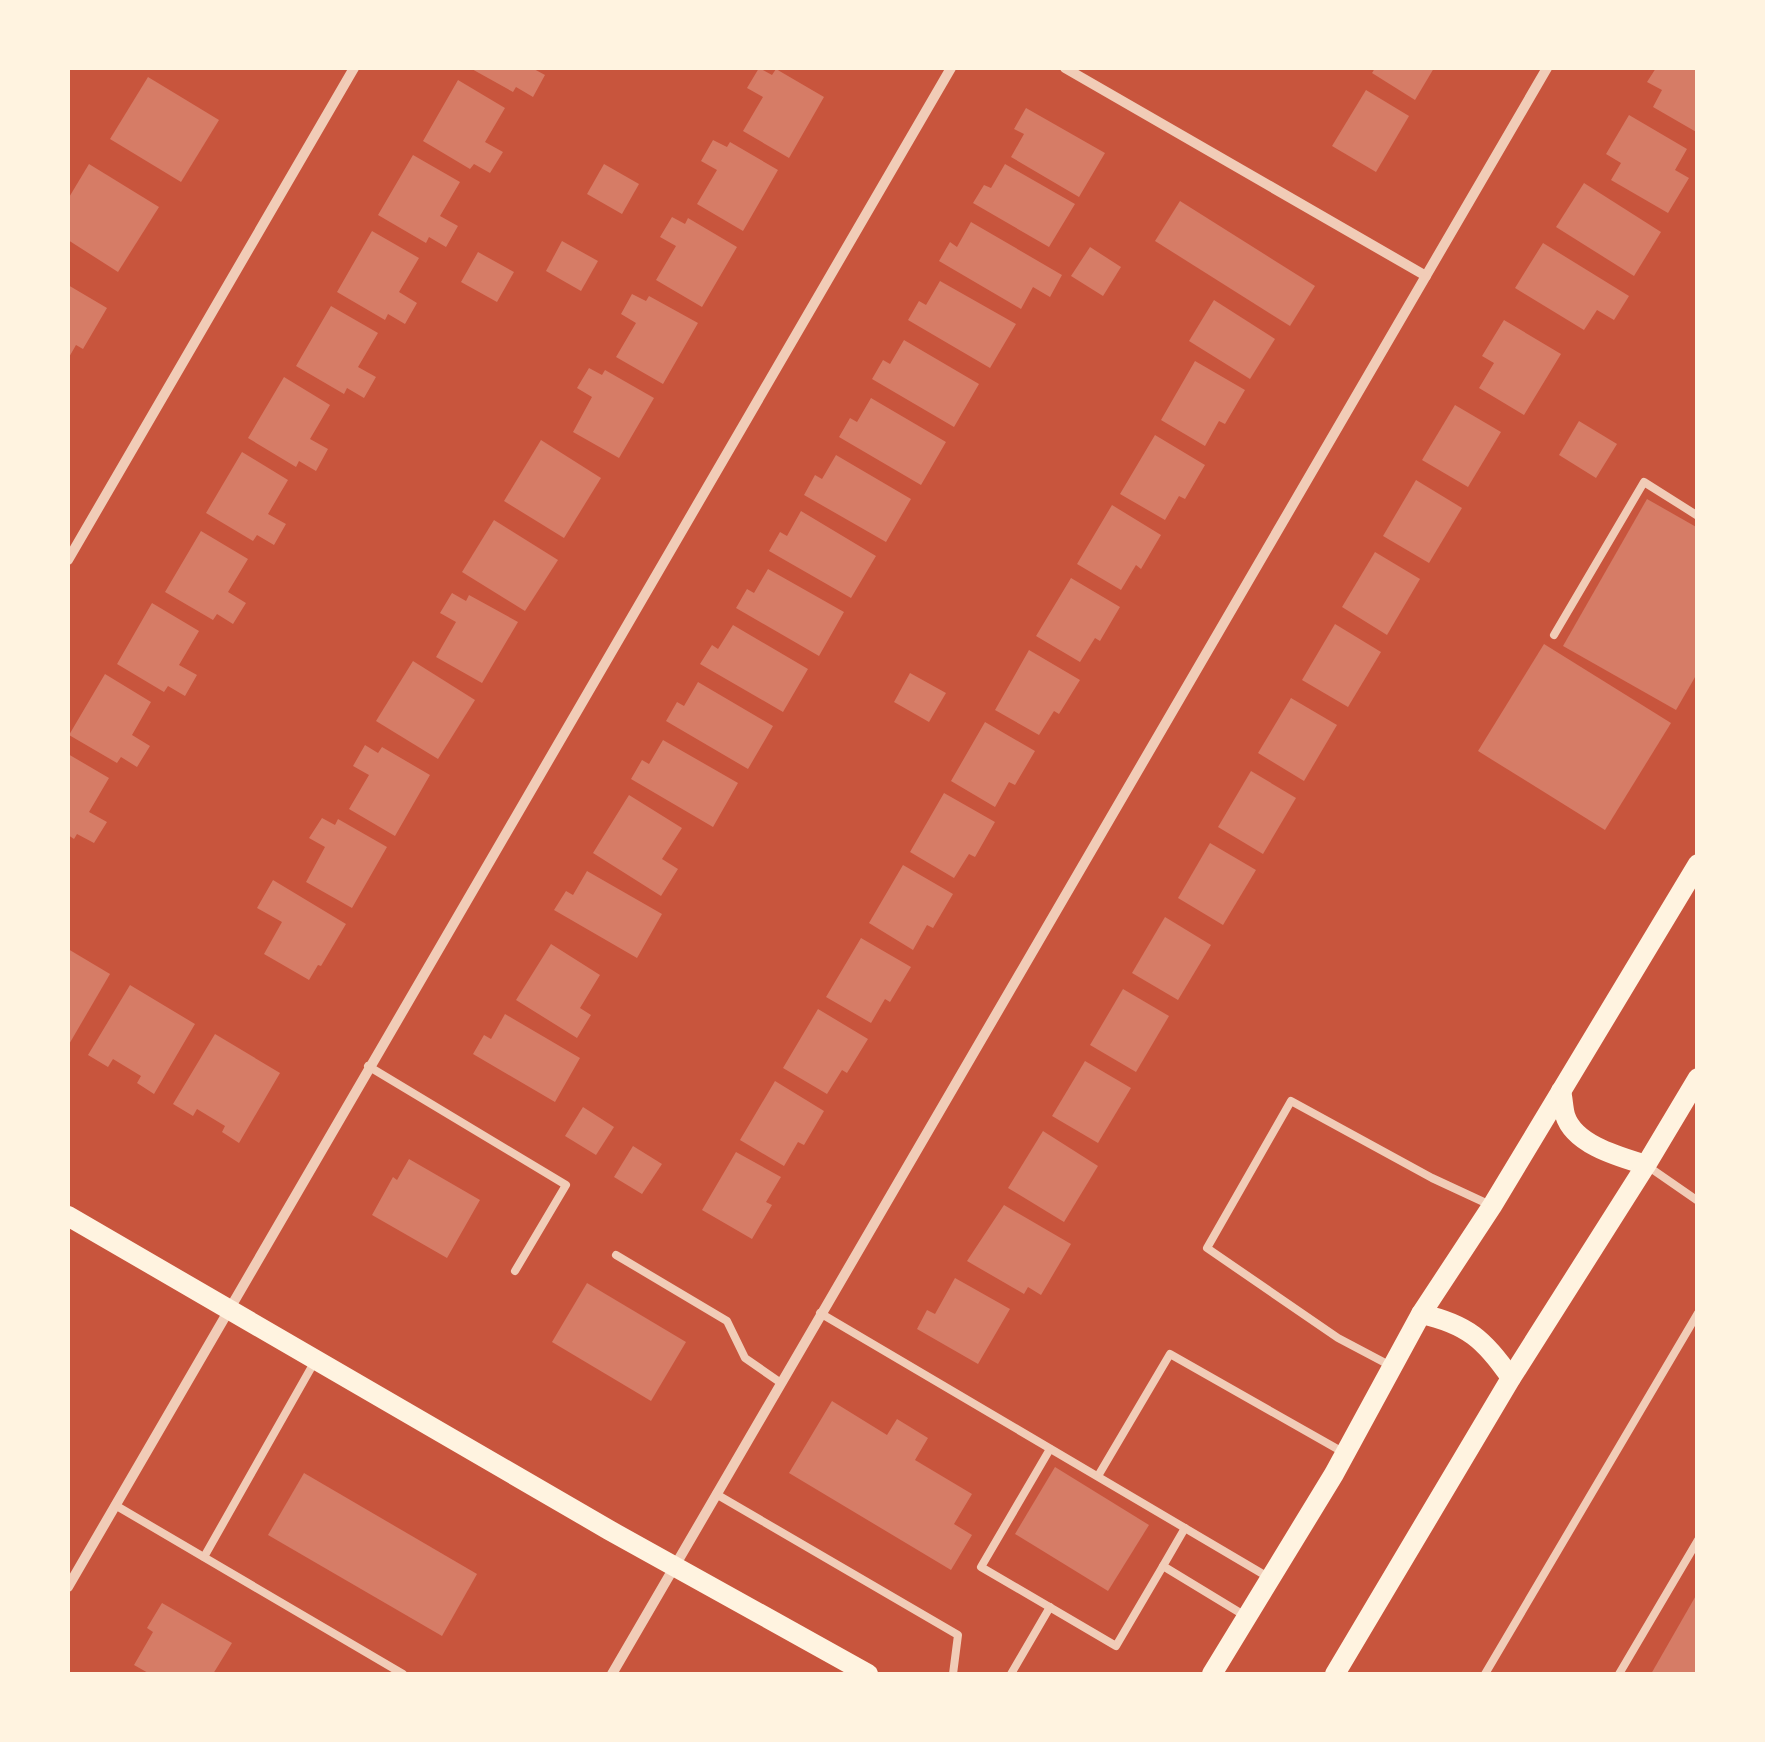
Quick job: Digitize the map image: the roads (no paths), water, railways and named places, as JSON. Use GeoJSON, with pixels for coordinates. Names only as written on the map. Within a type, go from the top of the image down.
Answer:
{"type":"FeatureCollection","features":[{"type":"Feature","properties":{"kind":"main road"},"geometry":{"type":"LineString","coordinates":[[1212,1674],[1345,1454],[1422,1314],[1492,1206],[1698,864]]}},
{"type":"Feature","properties":{"kind":"main road"},"geometry":{"type":"LineString","coordinates":[[1335,1674],[1510,1378],[1698,1078]]}},
{"type":"Feature","properties":{"kind":"main road"},"geometry":{"type":"LineString","coordinates":[[1561,1091],[1566,1119],[1578,1133],[1612,1154],[1646,1166]]}},
{"type":"Feature","properties":{"kind":"main road"},"geometry":{"type":"LineString","coordinates":[[68,1216],[674,1567],[868,1674]]}},
{"type":"Feature","properties":{"kind":"main road"},"geometry":{"type":"LineString","coordinates":[[1422,1314],[1447,1320],[1468,1331],[1489,1347],[1510,1378]]}},
{"type":"Feature","properties":{"kind":"street"},"geometry":{"type":"LineString","coordinates":[[68,560],[354,68]]}},
{"type":"Feature","properties":{"kind":"street"},"geometry":{"type":"LineString","coordinates":[[68,1587],[226,1308],[951,68]]}},
{"type":"Feature","properties":{"kind":"street"},"geometry":{"type":"LineString","coordinates":[[1065,68],[1426,276]]}},
{"type":"Feature","properties":{"kind":"street"},"geometry":{"type":"LineString","coordinates":[[612,1674],[1547,68]]}},
{"type":"Feature","properties":{"kind":"lane"},"geometry":{"type":"LineString","coordinates":[[1554,635],[1644,482],[1698,516]]}},
{"type":"Feature","properties":{"kind":"lane"},"geometry":{"type":"LineString","coordinates":[[368,1066],[566,1185],[515,1272]]}},
{"type":"Feature","properties":{"kind":"lane"},"geometry":{"type":"LineString","coordinates":[[1392,1367],[1338,1338],[1207,1248],[1291,1101],[1492,1206]]}},
{"type":"Feature","properties":{"kind":"lane"},"geometry":{"type":"LineString","coordinates":[[1646,1166],[1698,1201]]}},
{"type":"Feature","properties":{"kind":"lane"},"geometry":{"type":"LineString","coordinates":[[616,1256],[727,1322],[745,1358],[781,1384]]}},
{"type":"Feature","properties":{"kind":"lane"},"geometry":{"type":"LineString","coordinates":[[820,1313],[1270,1578]]}},
{"type":"Feature","properties":{"kind":"lane"},"geometry":{"type":"LineString","coordinates":[[1484,1674],[1698,1313]]}},
{"type":"Feature","properties":{"kind":"lane"},"geometry":{"type":"LineString","coordinates":[[1098,1476],[1170,1354],[1345,1454]]}},
{"type":"Feature","properties":{"kind":"lane"},"geometry":{"type":"LineString","coordinates":[[204,1557],[315,1361]]}},
{"type":"Feature","properties":{"kind":"lane"},"geometry":{"type":"LineString","coordinates":[[1050,1448],[981,1568],[1116,1646],[1185,1528]]}},
{"type":"Feature","properties":{"kind":"lane"},"geometry":{"type":"LineString","coordinates":[[715,1494],[958,1635],[953,1674]]}},
{"type":"Feature","properties":{"kind":"lane"},"geometry":{"type":"LineString","coordinates":[[115,1505],[403,1674]]}},
{"type":"Feature","properties":{"kind":"lane"},"geometry":{"type":"LineString","coordinates":[[1619,1674],[1698,1540]]}},
{"type":"Feature","properties":{"kind":"lane"},"geometry":{"type":"LineString","coordinates":[[1164,1566],[1247,1617]]}},
{"type":"Feature","properties":{"kind":"lane"},"geometry":{"type":"LineString","coordinates":[[1011,1674],[1050,1607]]}}]}
